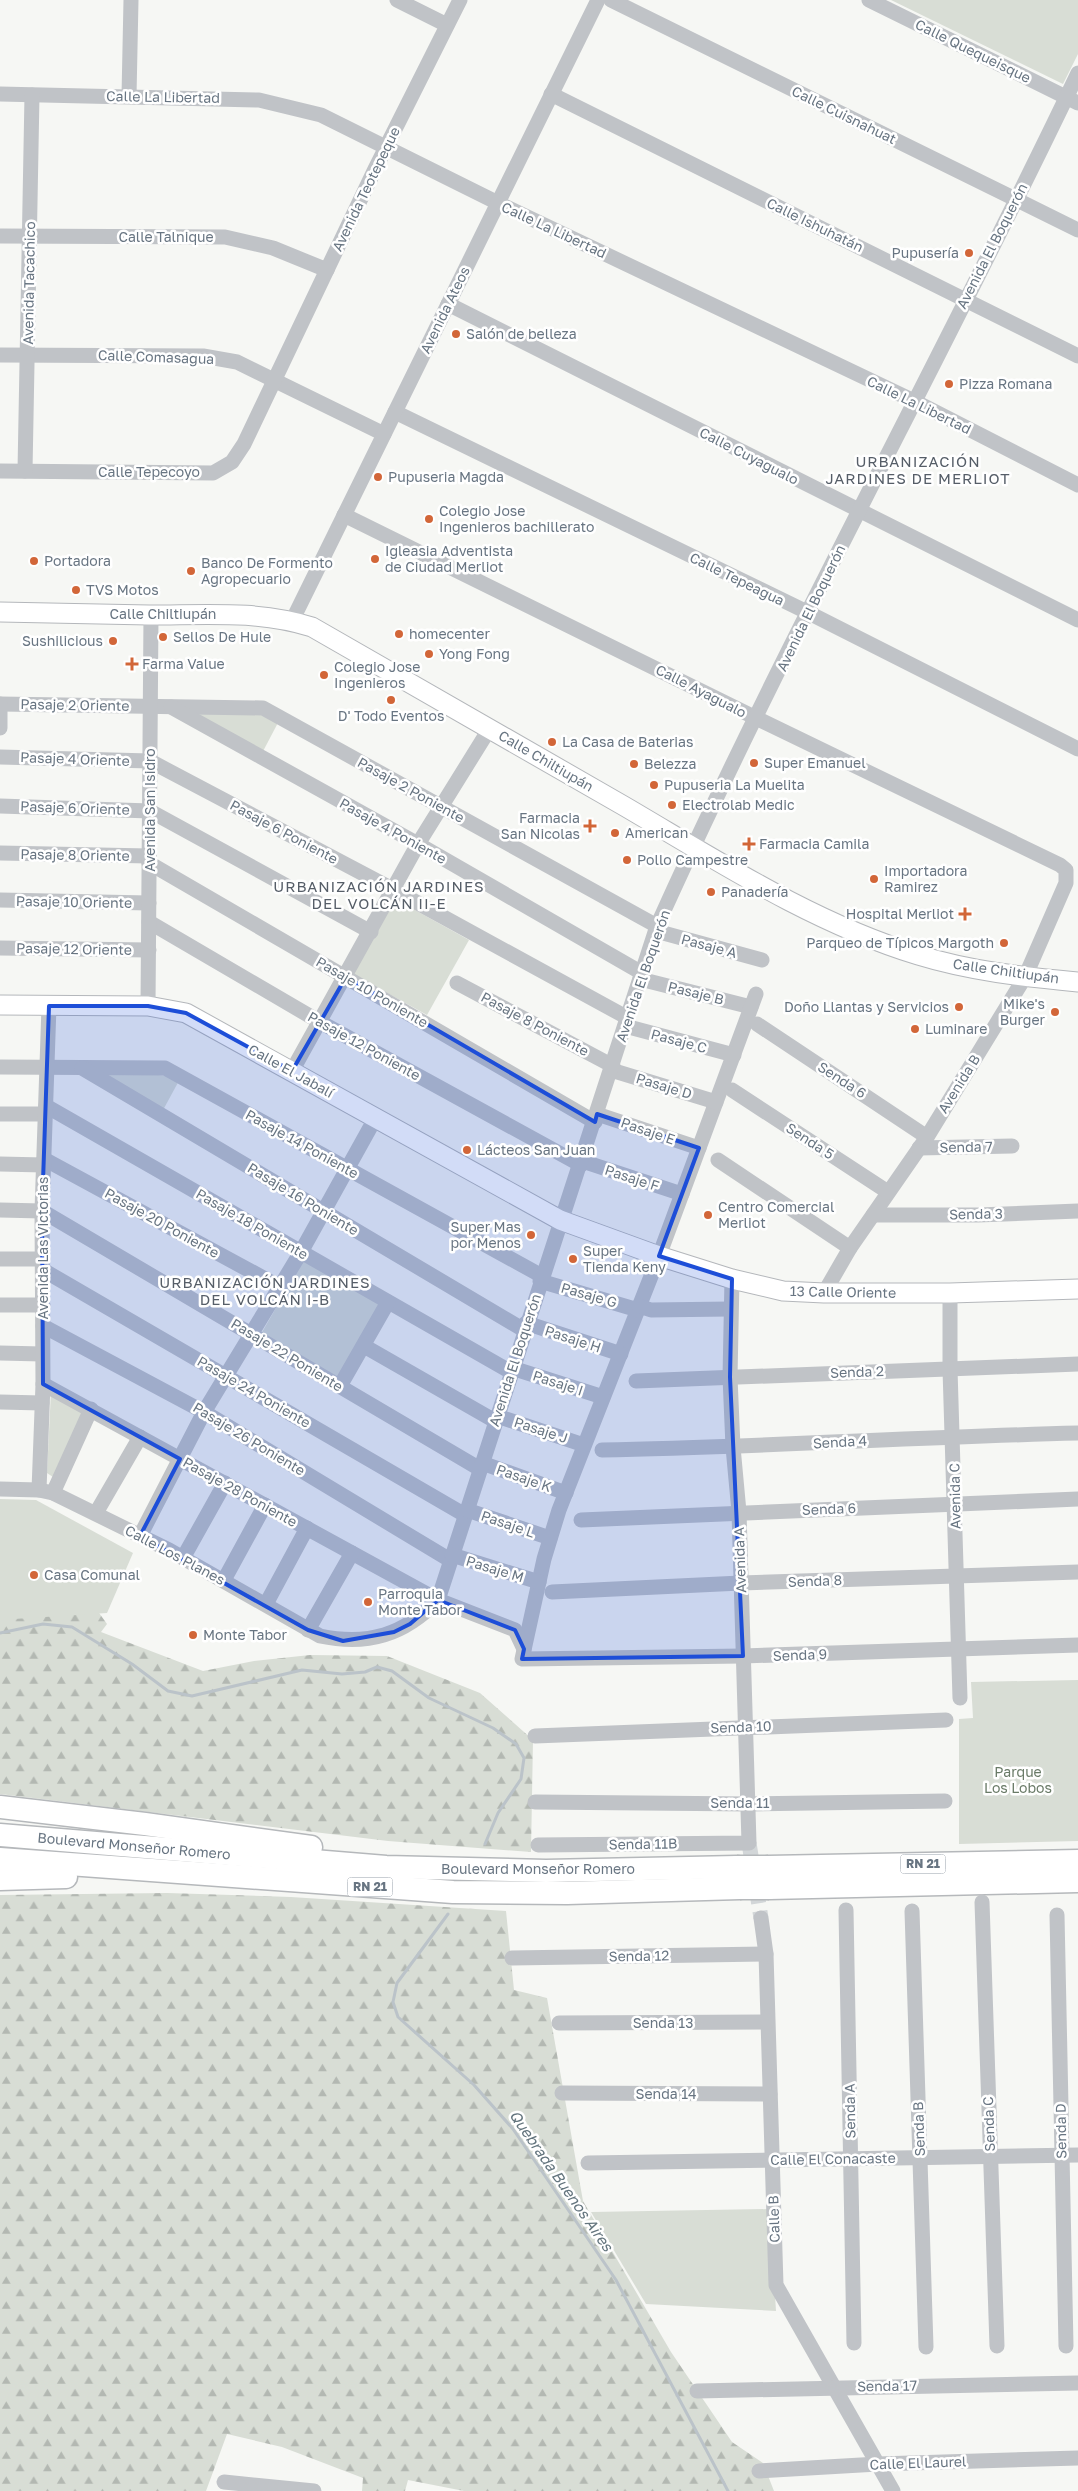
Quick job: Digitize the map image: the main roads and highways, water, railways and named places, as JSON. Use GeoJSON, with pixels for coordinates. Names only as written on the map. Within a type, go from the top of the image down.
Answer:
{"type":"FeatureCollection","features":[{"type":"Feature","properties":{"kind":"highway"},"geometry":{"type":"LineString","coordinates":[[0,1807],[155,1825],[460,1869]]}},
{"type":"Feature","properties":{"kind":"highway","name":"Boulevard Monseñor Romero"},"geometry":{"type":"LineString","coordinates":[[0,1836],[377,1866],[739,1878]]}},
{"type":"Feature","properties":{"kind":"highway","name":"Boulevard Monseñor Romero"},"geometry":{"type":"LineString","coordinates":[[0,1859],[371,1887],[533,1893],[739,1878],[1078,1861]]}},
{"type":"Feature","properties":{"kind":"highway"},"geometry":{"type":"LineString","coordinates":[[0,1879],[54,1876],[371,1887]]}},
{"type":"Feature","properties":{"kind":"highway","name":"Boulevard Monseñor Romero"},"geometry":{"type":"LineString","coordinates":[[769,1877],[1078,1881]]}},
{"type":"Feature","properties":{"kind":"main road","name":"Calle Chiltiupán"},"geometry":{"type":"LineString","coordinates":[[0,612],[196,613],[273,617],[312,627],[490,728],[693,847],[840,925],[894,947],[968,968],[1025,977],[1078,982]]}},
{"type":"Feature","properties":{"kind":"main road","name":"Calle El Jabalí"},"geometry":{"type":"LineString","coordinates":[[0,1004],[148,1006],[186,1013],[560,1220]]}},
{"type":"Feature","properties":{"kind":"main road","name":"13 Calle Oriente"},"geometry":{"type":"LineString","coordinates":[[560,1220],[659,1256],[732,1279],[783,1291],[824,1294],[1078,1289]]}},
{"type":"Feature","properties":{"kind":"waterway","name":"Quebrada Buenos Aires"},"geometry":{"type":"LineString","coordinates":[[0,1633],[43,1624],[72,1627],[132,1664],[168,1691],[192,1696],[302,1670],[342,1674],[365,1672],[377,1667],[392,1671],[429,1698],[493,1728],[516,1744],[524,1758],[521,1779],[498,1813],[485,1844]]}},
{"type":"Feature","properties":{"kind":"waterway","name":"Quebrada Buenos Aires"},"geometry":{"type":"LineString","coordinates":[[448,1914],[397,1983],[393,2002],[398,2017],[474,2085],[513,2129],[616,2280],[728,2491]]}},
{"type":"Feature","properties":{"kind":"tunnel"},"geometry":{"type":"LineString","coordinates":[[749,1843],[761,1918]]}},
{"type":"Feature","properties":{"kind":"place","name":"Pupusería"},"geometry":{"type":"Point","coordinates":[969,253]}},
{"type":"Feature","properties":{"kind":"place","name":"Salón de belleza"},"geometry":{"type":"Point","coordinates":[456,334]}},
{"type":"Feature","properties":{"kind":"place","name":"Pizza Romana"},"geometry":{"type":"Point","coordinates":[949,384]}},
{"type":"Feature","properties":{"kind":"place","name":"Pupuseria Magda"},"geometry":{"type":"Point","coordinates":[378,477]}},
{"type":"Feature","properties":{"kind":"place","name":"Colegio Jose Ingenieros bachillerato"},"geometry":{"type":"Point","coordinates":[429,519]}},
{"type":"Feature","properties":{"kind":"place","name":"Igleasia Adventista de Ciudad Merliot"},"geometry":{"type":"Point","coordinates":[375,559]}},
{"type":"Feature","properties":{"kind":"place","name":"Portadora"},"geometry":{"type":"Point","coordinates":[34,561]}},
{"type":"Feature","properties":{"kind":"place","name":"Banco De Formento Agropecuario"},"geometry":{"type":"Point","coordinates":[191,571]}},
{"type":"Feature","properties":{"kind":"place","name":"TVS Motos"},"geometry":{"type":"Point","coordinates":[76,590]}},
{"type":"Feature","properties":{"kind":"place","name":"homecenter"},"geometry":{"type":"Point","coordinates":[399,634]}},
{"type":"Feature","properties":{"kind":"place","name":"Sellos De Hule"},"geometry":{"type":"Point","coordinates":[163,637]}},
{"type":"Feature","properties":{"kind":"place","name":"Sushilicious"},"geometry":{"type":"Point","coordinates":[113,641]}},
{"type":"Feature","properties":{"kind":"place","name":"Yong Fong"},"geometry":{"type":"Point","coordinates":[429,654]}},
{"type":"Feature","properties":{"kind":"place","name":"Farma Value"},"geometry":{"type":"Point","coordinates":[132,664]}},
{"type":"Feature","properties":{"kind":"place","name":"Colegio Jose Ingenieros"},"geometry":{"type":"Point","coordinates":[324,675]}},
{"type":"Feature","properties":{"kind":"place","name":"D' Todo Eventos"},"geometry":{"type":"Point","coordinates":[391,700]}},
{"type":"Feature","properties":{"kind":"place","name":"La Casa de Baterias"},"geometry":{"type":"Point","coordinates":[552,742]}},
{"type":"Feature","properties":{"kind":"place","name":"Super Emanuel"},"geometry":{"type":"Point","coordinates":[754,763]}},
{"type":"Feature","properties":{"kind":"place","name":"Belezza"},"geometry":{"type":"Point","coordinates":[634,764]}},
{"type":"Feature","properties":{"kind":"place","name":"Pupuseria La Muelita"},"geometry":{"type":"Point","coordinates":[654,785]}},
{"type":"Feature","properties":{"kind":"place","name":"Electrolab Medic"},"geometry":{"type":"Point","coordinates":[672,805]}},
{"type":"Feature","properties":{"kind":"place","name":"Farmacia San Nicolas"},"geometry":{"type":"Point","coordinates":[590,826]}},
{"type":"Feature","properties":{"kind":"place","name":"American"},"geometry":{"type":"Point","coordinates":[615,833]}},
{"type":"Feature","properties":{"kind":"place","name":"Farmacia Camila"},"geometry":{"type":"Point","coordinates":[749,844]}},
{"type":"Feature","properties":{"kind":"place","name":"Pollo Campestre"},"geometry":{"type":"Point","coordinates":[627,860]}},
{"type":"Feature","properties":{"kind":"place","name":"Importadora Ramirez"},"geometry":{"type":"Point","coordinates":[874,879]}},
{"type":"Feature","properties":{"kind":"place","name":"Panadería"},"geometry":{"type":"Point","coordinates":[711,892]}},
{"type":"Feature","properties":{"kind":"place","name":"Hospital Merliot"},"geometry":{"type":"Point","coordinates":[965,914]}},
{"type":"Feature","properties":{"kind":"place","name":"Parqueo de Típicos Margoth"},"geometry":{"type":"Point","coordinates":[1004,943]}},
{"type":"Feature","properties":{"kind":"place","name":"Doño Llantas y Servicios"},"geometry":{"type":"Point","coordinates":[959,1007]}},
{"type":"Feature","properties":{"kind":"place","name":"Mike's Burger"},"geometry":{"type":"Point","coordinates":[1055,1012]}},
{"type":"Feature","properties":{"kind":"place","name":"Luminare"},"geometry":{"type":"Point","coordinates":[915,1029]}},
{"type":"Feature","properties":{"kind":"place","name":"Lácteos San Juan"},"geometry":{"type":"Point","coordinates":[467,1150]}},
{"type":"Feature","properties":{"kind":"place","name":"Centro Comercial Merliot"},"geometry":{"type":"Point","coordinates":[708,1215]}},
{"type":"Feature","properties":{"kind":"place","name":"Super Mas por Menos"},"geometry":{"type":"Point","coordinates":[531,1235]}},
{"type":"Feature","properties":{"kind":"place","name":"Super Tienda Keny"},"geometry":{"type":"Point","coordinates":[573,1259]}},
{"type":"Feature","properties":{"kind":"place","name":"Casa Comunal"},"geometry":{"type":"Point","coordinates":[34,1575]}},
{"type":"Feature","properties":{"kind":"place","name":"Parroquia Monte Tabor"},"geometry":{"type":"Point","coordinates":[368,1602]}},
{"type":"Feature","properties":{"kind":"place","name":"Monte Tabor"},"geometry":{"type":"Point","coordinates":[193,1635]}},
{"type":"Feature","properties":{"kind":"district","name":"URBANIZACIÓN JARDINES DE MERLIOT"},"geometry":{"type":"Point","coordinates":[918,470]}},
{"type":"Feature","properties":{"kind":"district","name":"URBANIZACIÓN JARDINES DEL VOLCÁN II-E"},"geometry":{"type":"Point","coordinates":[379,896]}},
{"type":"Feature","properties":{"kind":"district","name":"URBANIZACIÓN JARDINES DEL VOLCÁN I-B"},"geometry":{"type":"Point","coordinates":[265,1292]}},
{"type":"Feature","properties":{"kind":"park label","name":"Parque Los Lobos"},"geometry":{"type":"Point","coordinates":[1018,1780]}}]}
